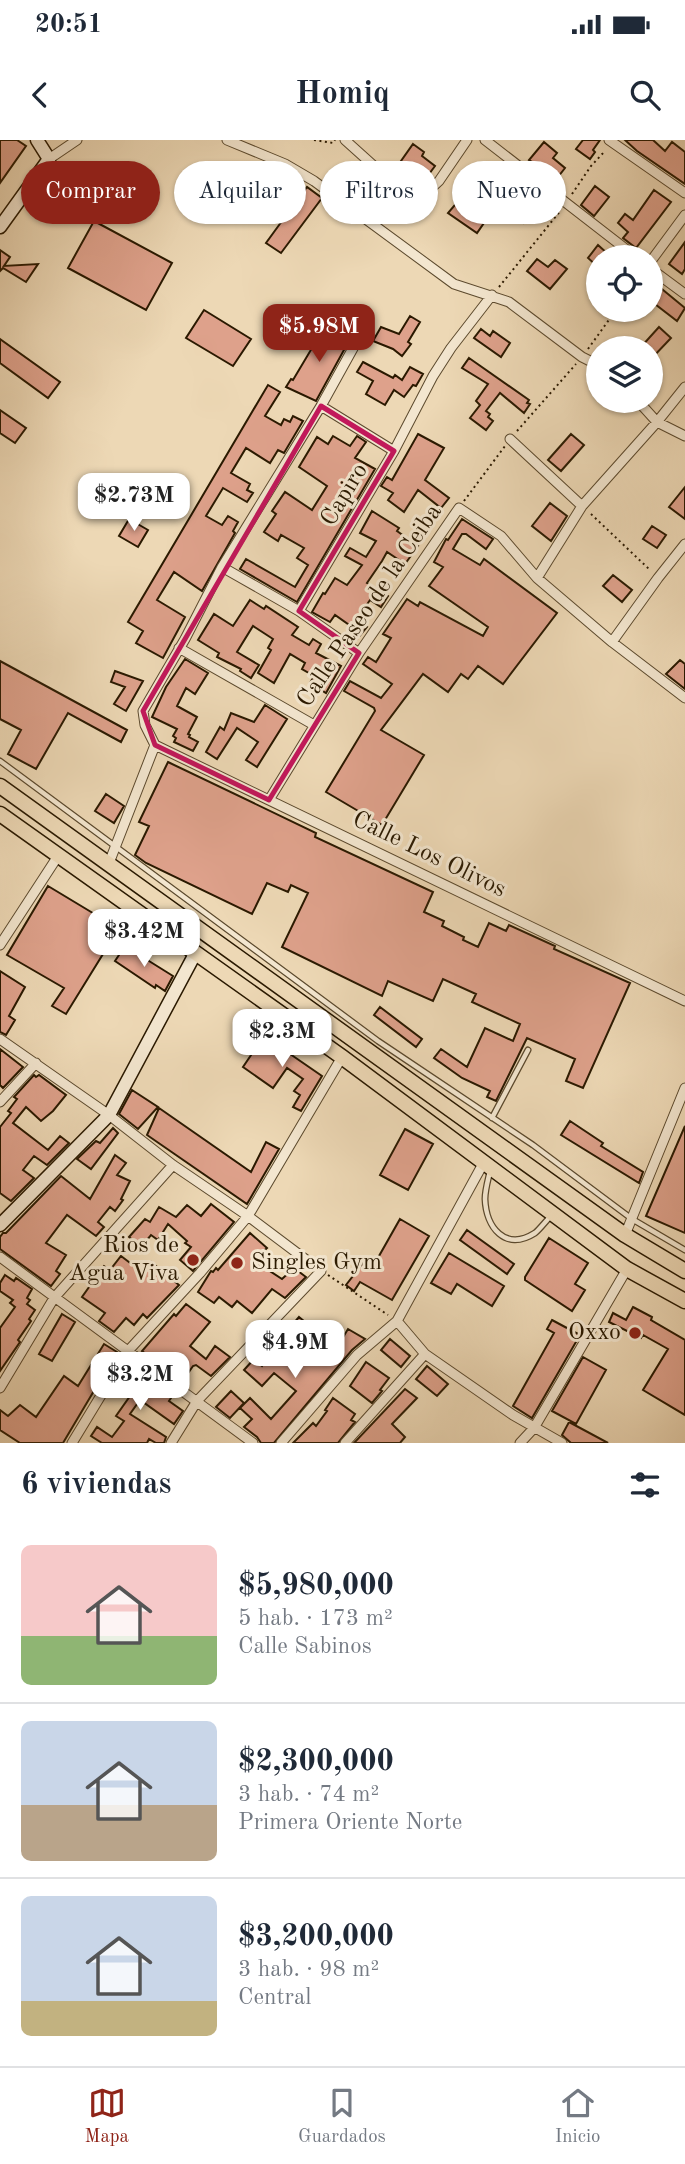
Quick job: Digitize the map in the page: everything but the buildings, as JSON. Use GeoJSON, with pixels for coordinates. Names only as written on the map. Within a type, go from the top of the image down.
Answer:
{"type":"FeatureCollection","features":[{"type":"Feature","properties":{"kind":"main road"},"geometry":{"type":"LineString","coordinates":[[0,786],[625,1236],[685,1272]]}},
{"type":"Feature","properties":{"kind":"main road"},"geometry":{"type":"LineString","coordinates":[[0,814],[342,1057],[627,1269],[685,1301]]}},
{"type":"Feature","properties":{"kind":"street"},"geometry":{"type":"LineString","coordinates":[[37,140],[49,159]]}},
{"type":"Feature","properties":{"kind":"street"},"geometry":{"type":"LineString","coordinates":[[0,227],[49,159],[77,140]]}},
{"type":"Feature","properties":{"kind":"street"},"geometry":{"type":"LineString","coordinates":[[227,140],[285,164],[314,181],[454,284],[509,302],[586,359]]}},
{"type":"Feature","properties":{"kind":"street"},"geometry":{"type":"LineString","coordinates":[[345,140],[415,203],[439,181],[467,140]]}},
{"type":"Feature","properties":{"kind":"street"},"geometry":{"type":"LineString","coordinates":[[485,140],[621,245]]}},
{"type":"Feature","properties":{"kind":"street"},"geometry":{"type":"LineString","coordinates":[[612,141],[685,193]]}},
{"type":"Feature","properties":{"kind":"street"},"geometry":{"type":"LineString","coordinates":[[663,245],[685,215]]}},
{"type":"Feature","properties":{"kind":"street"},"geometry":{"type":"LineString","coordinates":[[663,278],[685,294]]}},
{"type":"Feature","properties":{"kind":"street","name":"Capiro"},"geometry":{"type":"LineString","coordinates":[[299,611],[394,451],[420,397],[451,348],[492,295]]}},
{"type":"Feature","properties":{"kind":"street"},"geometry":{"type":"LineString","coordinates":[[109,863],[155,745],[145,725],[143,711],[222,567],[367,323]]}},
{"type":"Feature","properties":{"kind":"street"},"geometry":{"type":"LineString","coordinates":[[537,578],[582,506],[685,387]]}},
{"type":"Feature","properties":{"kind":"street"},"geometry":{"type":"LineString","coordinates":[[320,406],[394,451]]}},
{"type":"Feature","properties":{"kind":"street"},"geometry":{"type":"LineString","coordinates":[[649,413],[657,422],[685,436]]}},
{"type":"Feature","properties":{"kind":"street"},"geometry":{"type":"LineString","coordinates":[[510,439],[582,506]]}},
{"type":"Feature","properties":{"kind":"street"},"geometry":{"type":"LineString","coordinates":[[459,508],[501,536],[537,578],[612,642],[685,698]]}},
{"type":"Feature","properties":{"kind":"street","name":"Calle Paseo de la Ceiba"},"geometry":{"type":"LineString","coordinates":[[269,800],[359,653],[459,508]]}},
{"type":"Feature","properties":{"kind":"street"},"geometry":{"type":"LineString","coordinates":[[612,642],[685,544]]}},
{"type":"Feature","properties":{"kind":"street"},"geometry":{"type":"LineString","coordinates":[[222,567],[299,611],[359,653]]}},
{"type":"Feature","properties":{"kind":"street"},"geometry":{"type":"LineString","coordinates":[[179,648],[314,725]]}},
{"type":"Feature","properties":{"kind":"street","name":"Calle Los Olivos"},"geometry":{"type":"LineString","coordinates":[[155,745],[685,1001]]}},
{"type":"Feature","properties":{"kind":"street"},"geometry":{"type":"LineString","coordinates":[[0,946],[58,856]]}},
{"type":"Feature","properties":{"kind":"street"},"geometry":{"type":"LineString","coordinates":[[0,1225],[109,1115],[195,954]]}},
{"type":"Feature","properties":{"kind":"street"},"geometry":{"type":"LineString","coordinates":[[0,1039],[109,1115],[173,1165],[248,1216],[321,1271],[197,1401],[171,1443]]}},
{"type":"Feature","properties":{"kind":"street"},"geometry":{"type":"LineString","coordinates":[[72,1443],[128,1351],[248,1216],[342,1057]]}},
{"type":"Feature","properties":{"kind":"street"},"geometry":{"type":"LineString","coordinates":[[0,1102],[36,1063]]}},
{"type":"Feature","properties":{"kind":"street"},"geometry":{"type":"LineString","coordinates":[[625,1236],[685,1088]]}},
{"type":"Feature","properties":{"kind":"street"},"geometry":{"type":"LineString","coordinates":[[0,1388],[54,1298],[173,1165]]}},
{"type":"Feature","properties":{"kind":"street"},"geometry":{"type":"LineString","coordinates":[[281,1443],[357,1355],[397,1321],[487,1165]]}},
{"type":"Feature","properties":{"kind":"street"},"geometry":{"type":"LineString","coordinates":[[0,1256],[253,1443]]}},
{"type":"Feature","properties":{"kind":"street"},"geometry":{"type":"LineString","coordinates":[[520,1443],[534,1428],[627,1269]]}},
{"type":"Feature","properties":{"kind":"street"},"geometry":{"type":"LineString","coordinates":[[397,1321],[425,1354],[534,1428],[562,1443]]}},
{"type":"Feature","properties":{"kind":"street"},"geometry":{"type":"LineString","coordinates":[[345,1443],[425,1354]]}},
{"type":"Feature","properties":{"kind":"lane"},"geometry":{"type":"LineString","coordinates":[[0,761],[378,1041],[533,1145],[632,1219],[685,1250]]}},
{"type":"Feature","properties":{"kind":"lane"},"geometry":{"type":"LineString","coordinates":[[492,1118],[528,1050]]}},
{"type":"Feature","properties":{"kind":"lane"},"geometry":{"type":"LineString","coordinates":[[487,1165],[485,1197],[488,1219],[498,1235],[514,1240],[534,1233],[554,1214]]}},
{"type":"Feature","properties":{"kind":"path"},"geometry":{"type":"LineString","coordinates":[[314,140],[333,143],[335,140]]}},
{"type":"Feature","properties":{"kind":"path"},"geometry":{"type":"LineString","coordinates":[[492,295],[612,141]]}},
{"type":"Feature","properties":{"kind":"path","name":"Calle Paseo de la Ceiba"},"geometry":{"type":"LineString","coordinates":[[459,508],[510,439],[582,357],[607,322]]}},
{"type":"Feature","properties":{"kind":"path"},"geometry":{"type":"LineString","coordinates":[[582,506],[658,578]]}},
{"type":"Feature","properties":{"kind":"path"},"geometry":{"type":"LineString","coordinates":[[321,1271],[397,1321]]}},
{"type":"Feature","properties":{"kind":"highlighted area"},"geometry":{"type":"Polygon","coordinates":[[[321,406],[394,451],[299,611],[359,653],[269,800],[155,745],[143,711],[321,406]]]}},
{"type":"Feature","properties":{"kind":"place","name":"Rios de Agua Viva"},"geometry":{"type":"Point","coordinates":[193,1260]}},
{"type":"Feature","properties":{"kind":"place","name":"Singles Gym"},"geometry":{"type":"Point","coordinates":[237,1263]}},
{"type":"Feature","properties":{"kind":"place","name":"Oxxo"},"geometry":{"type":"Point","coordinates":[635,1333]}}]}
